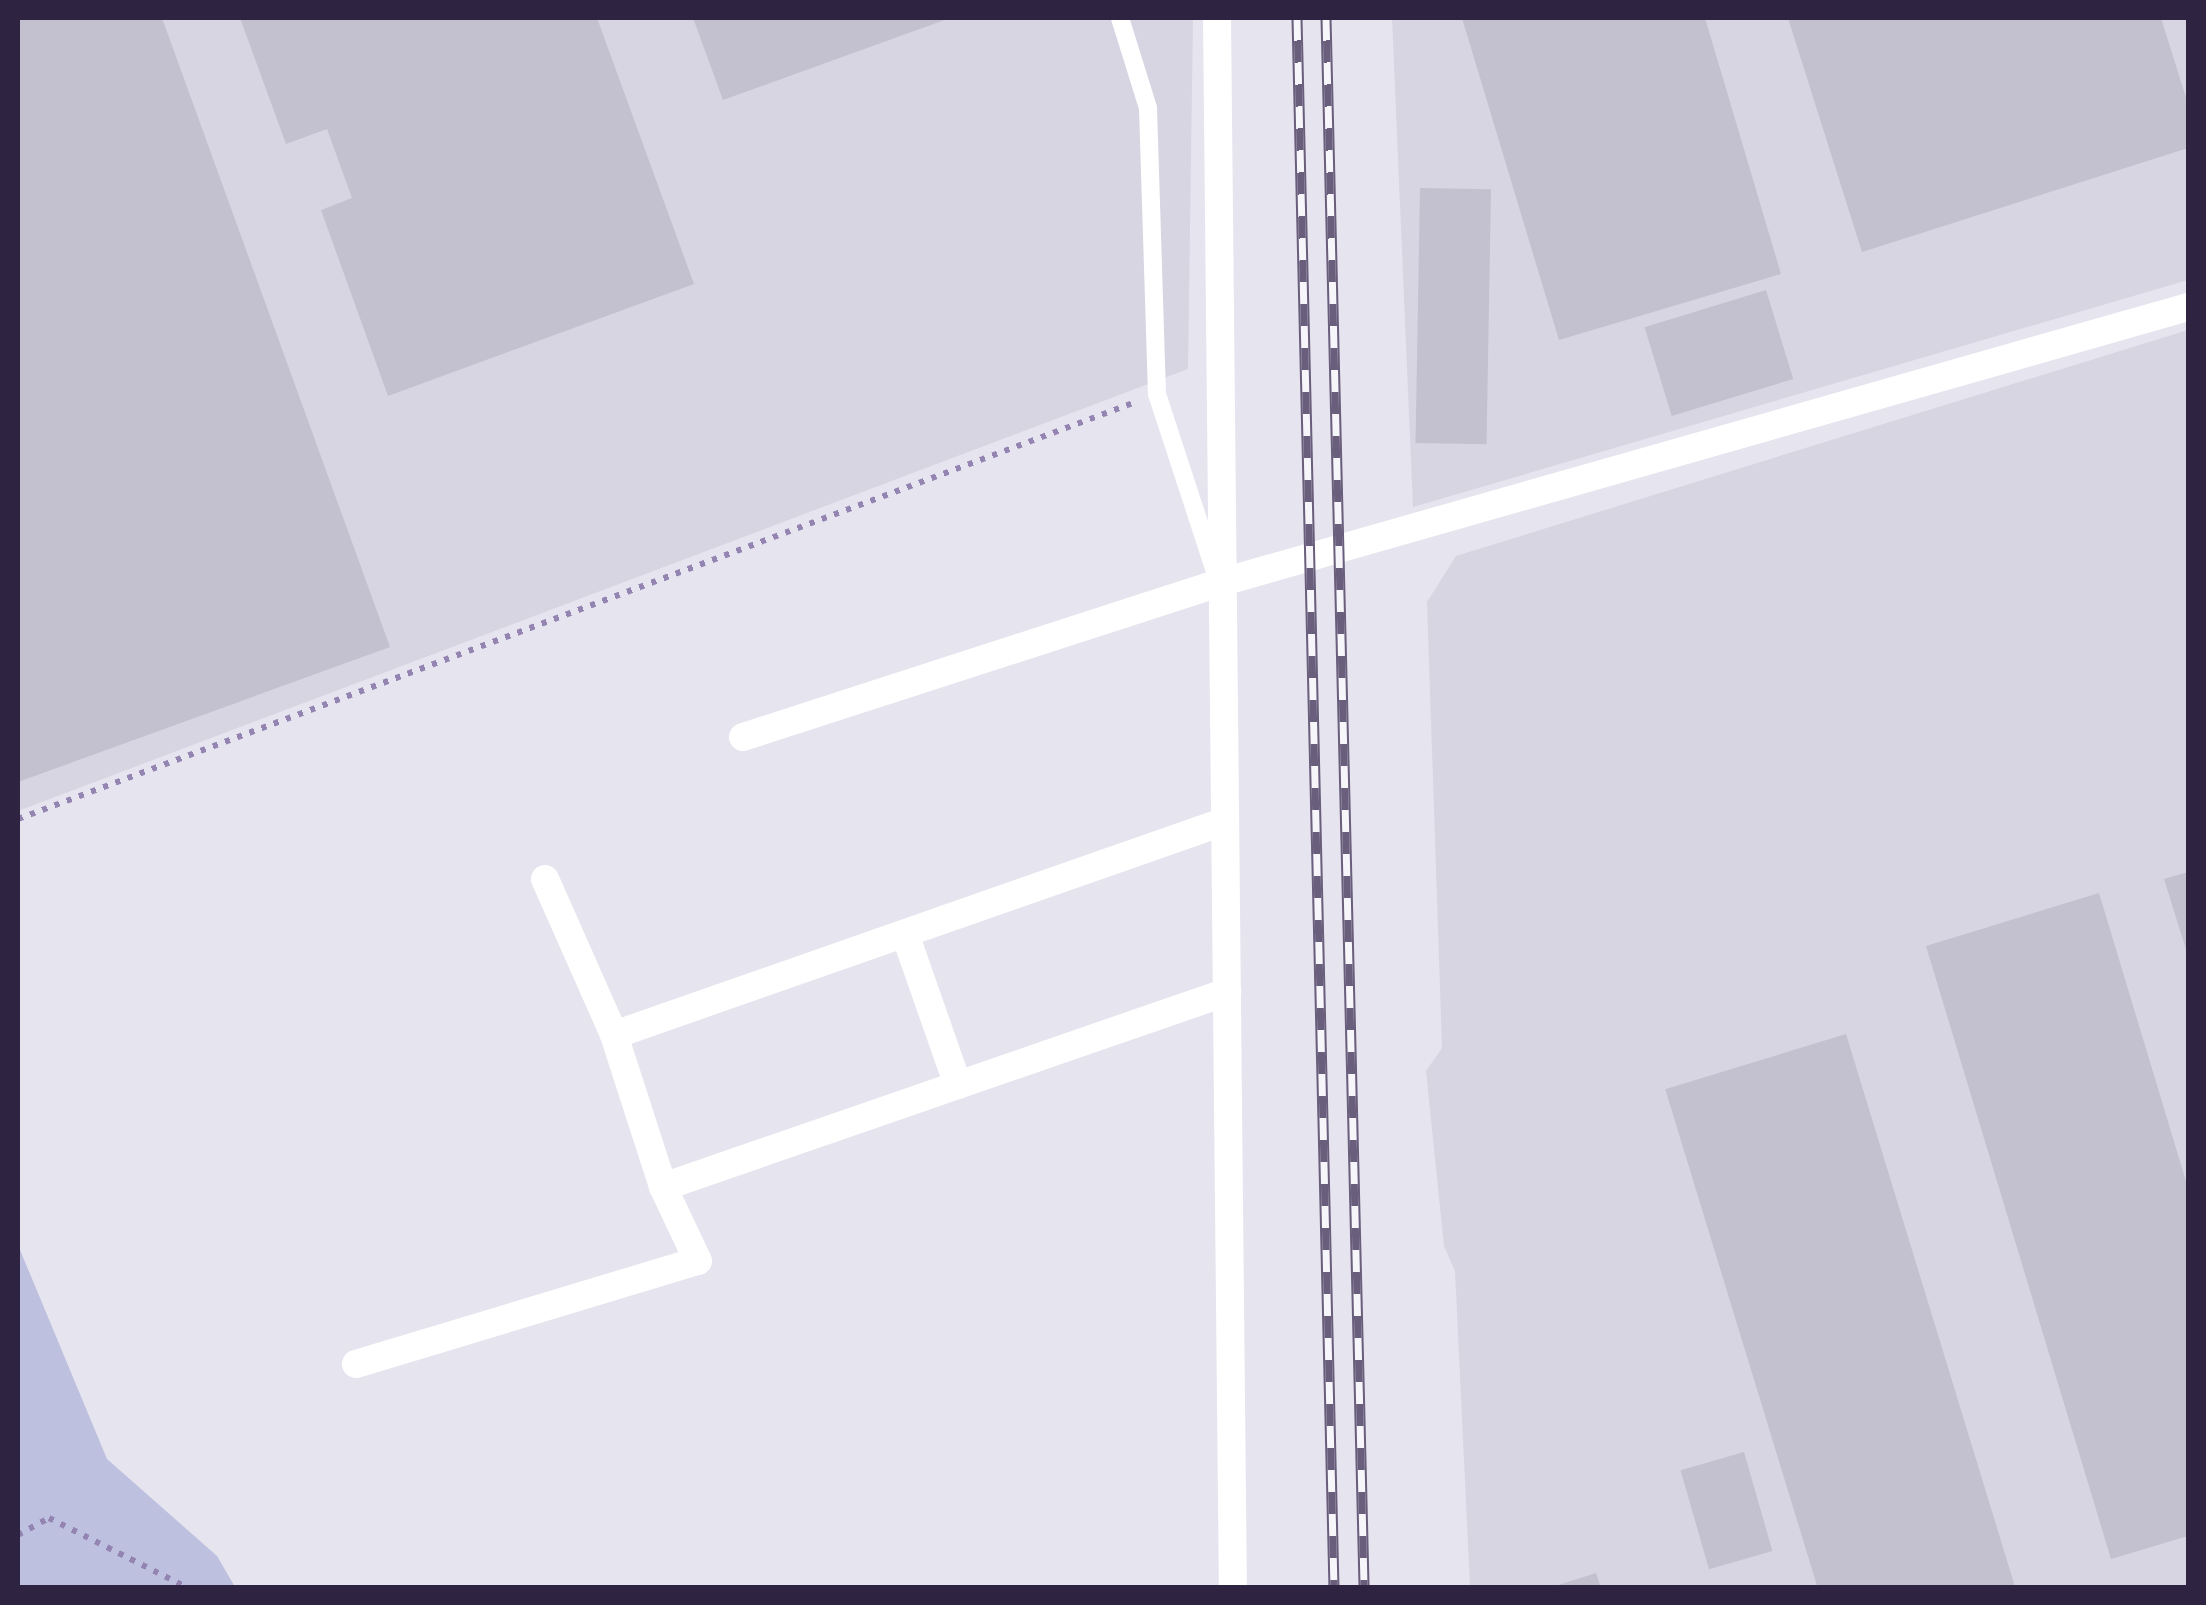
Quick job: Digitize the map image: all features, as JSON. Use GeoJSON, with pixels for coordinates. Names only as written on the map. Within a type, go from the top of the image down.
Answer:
{"type":"FeatureCollection","features":[{"type":"Feature","properties":{"kind":"street"},"geometry":{"type":"LineString","coordinates":[[1217,18],[1219,584],[1234,1588]]}},
{"type":"Feature","properties":{"kind":"street"},"geometry":{"type":"LineString","coordinates":[[743,738],[1219,584],[2188,307]]}},
{"type":"Feature","properties":{"kind":"street"},"geometry":{"type":"LineString","coordinates":[[614,1036],[1224,822]]}},
{"type":"Feature","properties":{"kind":"street"},"geometry":{"type":"LineString","coordinates":[[356,1364],[698,1261],[663,1187],[614,1036],[544,878]]}},
{"type":"Feature","properties":{"kind":"street"},"geometry":{"type":"LineString","coordinates":[[905,934],[958,1085]]}},
{"type":"Feature","properties":{"kind":"street"},"geometry":{"type":"LineString","coordinates":[[663,1187],[1228,992]]}},
{"type":"Feature","properties":{"kind":"lane"},"geometry":{"type":"LineString","coordinates":[[1120,18],[1148,108],[1157,394],[1219,584]]}},
{"type":"Feature","properties":{"kind":"path"},"geometry":{"type":"LineString","coordinates":[[18,819],[1157,394]]}},
{"type":"Feature","properties":{"kind":"path"},"geometry":{"type":"LineString","coordinates":[[18,1536],[49,1518],[188,1588]]}},
{"type":"Feature","properties":{"kind":"shaded area"},"geometry":{"type":"Polygon","coordinates":[[[18,18],[1193,18],[1188,369],[18,811],[18,18]]]}},
{"type":"Feature","properties":{"kind":"shaded area"},"geometry":{"type":"Polygon","coordinates":[[[1392,18],[2188,18],[2188,280],[1413,507],[1392,18]]]}},
{"type":"Feature","properties":{"kind":"shaded area"},"geometry":{"type":"Polygon","coordinates":[[[2188,330],[2188,1587],[1470,1587],[1455,1271],[1444,1246],[1426,1071],[1442,1048],[1427,602],[1456,556],[2188,330]]]}},
{"type":"Feature","properties":{"kind":"shaded area"},"geometry":{"type":"Polygon","coordinates":[[[18,1245],[107,1459],[217,1556],[235,1587],[18,1587],[18,1245]]]}},
{"type":"Feature","properties":{"kind":"building"},"geometry":{"type":"Polygon","coordinates":[[[18,18],[162,18],[390,647],[18,782],[18,18]]]}},
{"type":"Feature","properties":{"kind":"building"},"geometry":{"type":"Polygon","coordinates":[[[240,18],[597,18],[694,284],[388,396],[321,210],[352,198],[327,129],[286,144],[240,18]]]}},
{"type":"Feature","properties":{"kind":"building"},"geometry":{"type":"Polygon","coordinates":[[[693,18],[950,18],[723,100],[693,18]]]}},
{"type":"Feature","properties":{"kind":"building"},"geometry":{"type":"Polygon","coordinates":[[[1462,18],[1705,18],[1781,274],[1559,340],[1462,18]]]}},
{"type":"Feature","properties":{"kind":"building"},"geometry":{"type":"Polygon","coordinates":[[[1788,18],[2161,18],[2188,104],[2188,148],[1862,252],[1788,18]]]}},
{"type":"Feature","properties":{"kind":"building"},"geometry":{"type":"Polygon","coordinates":[[[1420,188],[1491,189],[1487,444],[1416,443],[1420,188]]]}},
{"type":"Feature","properties":{"kind":"building"},"geometry":{"type":"Polygon","coordinates":[[[1766,290],[1793,379],[1672,416],[1645,327],[1766,290]]]}},
{"type":"Feature","properties":{"kind":"building"},"geometry":{"type":"Polygon","coordinates":[[[2188,872],[2188,956],[2164,879],[2188,872]]]}},
{"type":"Feature","properties":{"kind":"building"},"geometry":{"type":"Polygon","coordinates":[[[2099,893],[2188,1188],[2188,1536],[2111,1559],[1926,946],[2099,893]]]}},
{"type":"Feature","properties":{"kind":"building"},"geometry":{"type":"Polygon","coordinates":[[[1846,1034],[2015,1587],[1818,1588],[1665,1089],[1846,1034]]]}},
{"type":"Feature","properties":{"kind":"building"},"geometry":{"type":"Polygon","coordinates":[[[1744,1452],[1772,1551],[1709,1569],[1681,1470],[1744,1452]]]}},
{"type":"Feature","properties":{"kind":"building"},"geometry":{"type":"Polygon","coordinates":[[[1596,1573],[1601,1588],[1552,1588],[1552,1587],[1596,1573]]]}},
{"type":"Feature","properties":{"kind":"railway"},"geometry":{"type":"LineString","coordinates":[[1297,18],[1334,1588]]}},
{"type":"Feature","properties":{"kind":"railway"},"geometry":{"type":"LineString","coordinates":[[1326,18],[1364,1588]]}}]}
